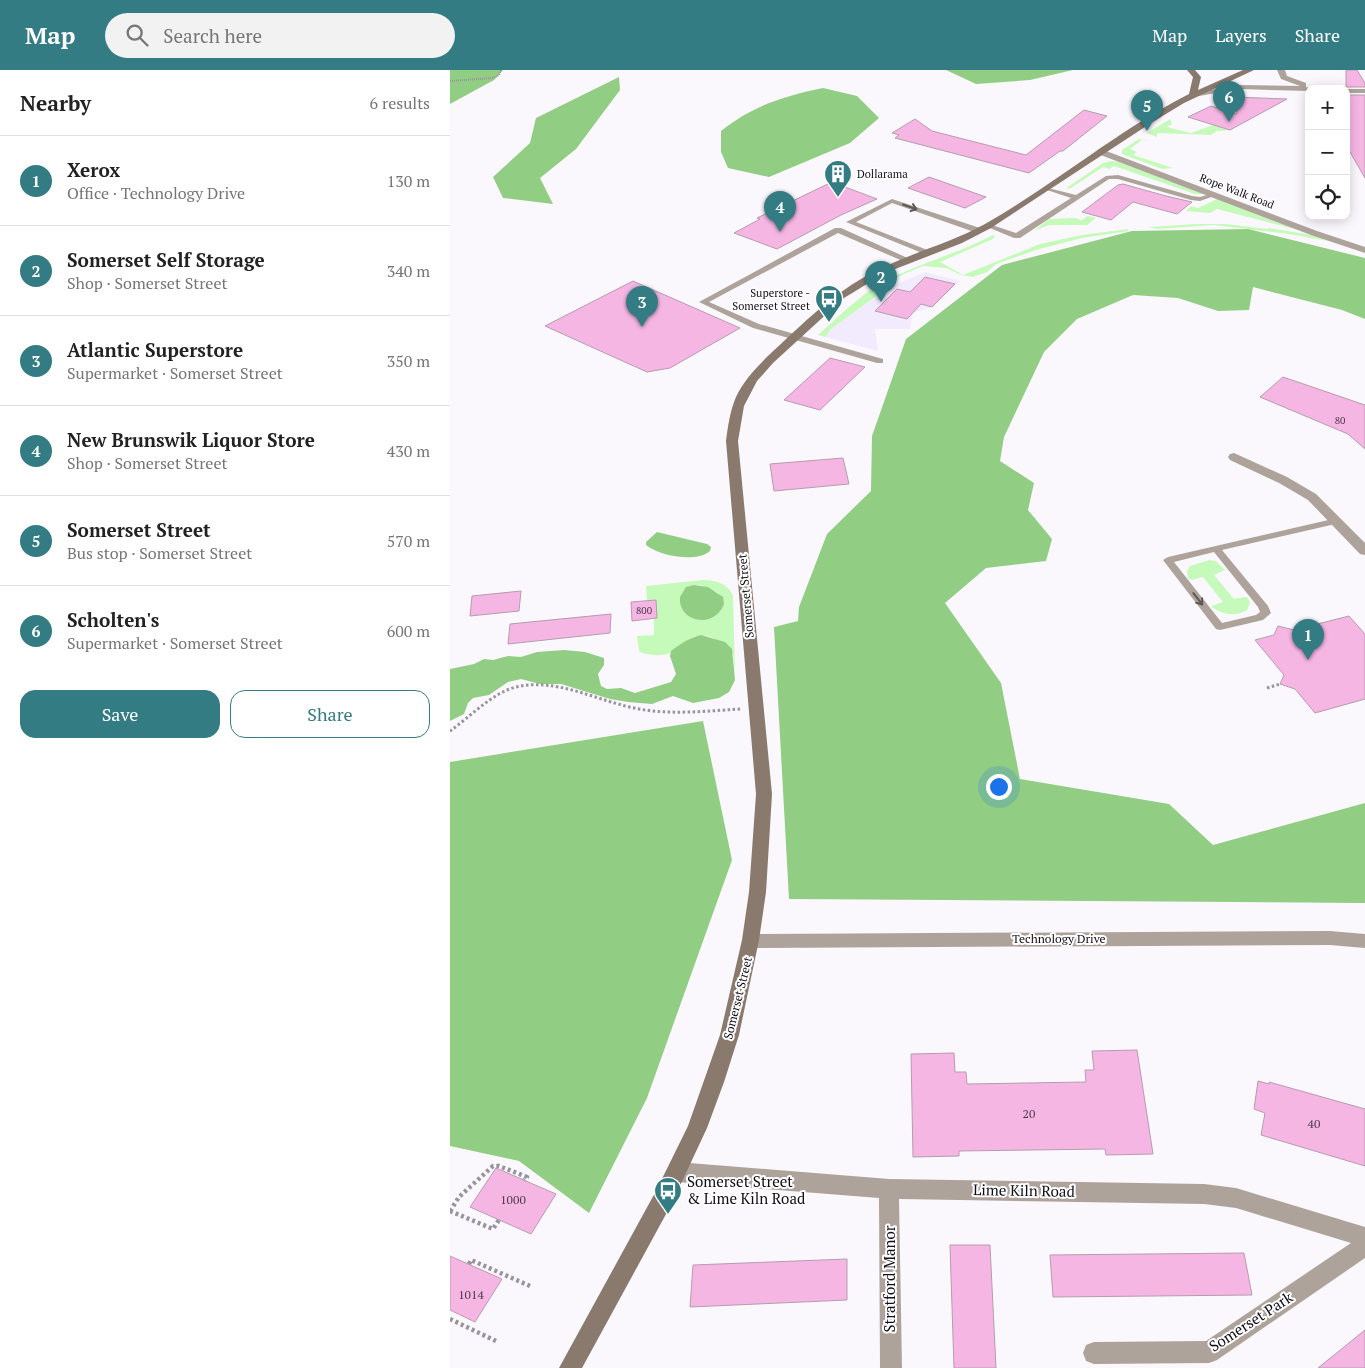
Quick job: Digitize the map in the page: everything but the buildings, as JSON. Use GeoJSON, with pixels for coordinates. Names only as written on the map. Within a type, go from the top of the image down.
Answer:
{"type":"FeatureCollection","features":[{"type":"Feature","properties":{"kind":"main road"},"geometry":{"type":"LineString","coordinates":[[1191,70],[1197,77],[1193,95]]}},
{"type":"Feature","properties":{"kind":"main road","name":"Somerset Street"},"geometry":{"type":"LineString","coordinates":[[570,1368],[677,1172],[709,1097],[732,1030],[752,941],[763,844],[764,794],[732,441],[737,408],[746,388],[757,372],[852,288],[874,275],[984,228],[1156,116],[1220,81],[1250,70]]}},
{"type":"Feature","properties":{"kind":"main road"},"geometry":{"type":"LineString","coordinates":[[1222,71],[1237,75]]}},
{"type":"Feature","properties":{"kind":"street"},"geometry":{"type":"LineString","coordinates":[[1281,70],[1288,80],[1305,85]]}},
{"type":"Feature","properties":{"kind":"street"},"geometry":{"type":"LineString","coordinates":[[1237,75],[1305,88]]}},
{"type":"Feature","properties":{"kind":"street"},"geometry":{"type":"LineString","coordinates":[[1193,95],[1239,87],[1305,89]]}},
{"type":"Feature","properties":{"kind":"street"},"geometry":{"type":"LineString","coordinates":[[1350,91],[1365,91]]}},
{"type":"Feature","properties":{"kind":"street","name":"Rope Walk Road"},"geometry":{"type":"LineString","coordinates":[[1102,152],[1365,250]]}},
{"type":"Feature","properties":{"kind":"street"},"geometry":{"type":"LineString","coordinates":[[1234,457],[1301,489],[1323,506],[1365,550]]}},
{"type":"Feature","properties":{"kind":"street","name":"Technology Drive"},"geometry":{"type":"LineString","coordinates":[[752,941],[1317,938],[1365,941]]}},
{"type":"Feature","properties":{"kind":"street","name":"Lime Kiln Road"},"geometry":{"type":"LineString","coordinates":[[677,1172],[889,1189],[1204,1194],[1236,1198],[1365,1237]]}},
{"type":"Feature","properties":{"kind":"street","name":"Stratford Manor"},"geometry":{"type":"LineString","coordinates":[[889,1189],[891,1368]]}},
{"type":"Feature","properties":{"kind":"street","name":"Somerset Park"},"geometry":{"type":"LineString","coordinates":[[1094,1353],[1209,1352],[1365,1246]]}},
{"type":"Feature","properties":{"kind":"lane"},"geometry":{"type":"LineString","coordinates":[[927,253],[850,222],[892,201],[1017,236],[1102,179],[1111,176],[1191,198],[1200,199],[1214,195]]}},
{"type":"Feature","properties":{"kind":"lane"},"geometry":{"type":"LineString","coordinates":[[1046,188],[1076,197]]}},
{"type":"Feature","properties":{"kind":"lane"},"geometry":{"type":"LineString","coordinates":[[880,361],[756,326],[703,302],[838,230],[908,260]]}},
{"type":"Feature","properties":{"kind":"lane"},"geometry":{"type":"LineString","coordinates":[[1216,549],[1263,606],[1266,614],[1220,628],[1168,560],[1337,521]]}},
{"type":"Feature","properties":{"kind":"path"},"geometry":{"type":"LineString","coordinates":[[450,81],[493,78],[501,70]]}},
{"type":"Feature","properties":{"kind":"path"},"geometry":{"type":"LineString","coordinates":[[1267,688],[1280,684]]}},
{"type":"Feature","properties":{"kind":"path"},"geometry":{"type":"LineString","coordinates":[[450,731],[501,693],[522,686],[559,688],[607,702],[652,711],[695,712],[757,708]]}},
{"type":"Feature","properties":{"kind":"path"},"geometry":{"type":"LineString","coordinates":[[499,1220],[493,1229],[450,1211],[459,1197],[494,1166],[526,1177],[524,1180]]}},
{"type":"Feature","properties":{"kind":"path"},"geometry":{"type":"LineString","coordinates":[[469,1264],[472,1260],[530,1286]]}},
{"type":"Feature","properties":{"kind":"path"},"geometry":{"type":"LineString","coordinates":[[450,1319],[498,1342]]}},
{"type":"Feature","properties":{"kind":"shaded area"},"geometry":{"type":"Polygon","coordinates":[[[925,272],[960,281],[932,307],[913,313],[910,329],[875,329],[878,351],[825,337],[831,329],[892,286],[925,272]]]}},
{"type":"Feature","properties":{"kind":"green space"},"geometry":{"type":"Polygon","coordinates":[[[450,70],[503,70],[494,80],[450,104],[450,70]]]}},
{"type":"Feature","properties":{"kind":"green space"},"geometry":{"type":"Polygon","coordinates":[[[946,70],[1073,70],[1030,80],[976,84],[946,70]]]}},
{"type":"Feature","properties":{"kind":"green space"},"geometry":{"type":"Polygon","coordinates":[[[619,77],[620,90],[576,149],[540,178],[553,204],[503,198],[493,177],[530,143],[536,118],[619,77]]]}},
{"type":"Feature","properties":{"kind":"green space"},"geometry":{"type":"Polygon","coordinates":[[[823,88],[857,96],[879,118],[850,143],[769,177],[728,168],[721,152],[721,131],[745,115],[769,103],[823,88]]]}},
{"type":"Feature","properties":{"kind":"green space"},"geometry":{"type":"Polygon","coordinates":[[[1170,119],[1172,124],[1167,127],[1191,133],[1213,125],[1230,130],[1217,131],[1211,135],[1157,133],[1157,137],[1147,133],[1170,119]]]}},
{"type":"Feature","properties":{"kind":"green space"},"geometry":{"type":"Polygon","coordinates":[[[1139,139],[1151,141],[1142,140],[1130,149],[1137,152],[1133,155],[1173,168],[1162,169],[1122,154],[1122,150],[1139,139]]]}},
{"type":"Feature","properties":{"kind":"green space"},"geometry":{"type":"Polygon","coordinates":[[[1119,162],[1206,194],[1195,194],[1114,166],[1109,169],[1103,167],[1071,188],[1065,189],[1103,163],[1119,162]]]}},
{"type":"Feature","properties":{"kind":"green space"},"geometry":{"type":"Polygon","coordinates":[[[1217,199],[1298,230],[1217,209],[1210,213],[1186,211],[1191,206],[1198,208],[1217,199]]]}},
{"type":"Feature","properties":{"kind":"green space"},"geometry":{"type":"Polygon","coordinates":[[[1088,216],[1096,218],[1087,225],[1049,225],[1034,231],[1049,219],[1075,218],[1082,220],[1088,216]]]}},
{"type":"Feature","properties":{"kind":"green space"},"geometry":{"type":"Polygon","coordinates":[[[1226,224],[1269,228],[1312,235],[1328,241],[1289,234],[1214,225],[1157,229],[1149,227],[1226,224]]]}},
{"type":"Feature","properties":{"kind":"green space"},"geometry":{"type":"Polygon","coordinates":[[[1128,229],[1129,231],[1082,238],[1036,250],[996,264],[987,272],[973,277],[961,275],[946,268],[923,266],[875,289],[882,292],[831,329],[825,337],[818,335],[880,284],[993,235],[995,237],[991,240],[940,262],[963,275],[1040,244],[1082,235],[1128,229]]]}},
{"type":"Feature","properties":{"kind":"green space"},"geometry":{"type":"Polygon","coordinates":[[[1248,229],[1365,258],[1365,319],[1342,310],[1253,287],[1249,310],[1218,311],[1178,298],[1133,295],[1077,319],[1044,352],[1004,437],[1000,461],[1034,483],[1028,510],[1052,539],[1046,561],[986,568],[945,603],[1001,683],[1020,779],[1169,804],[1213,845],[1365,803],[1365,903],[789,899],[774,627],[798,621],[799,607],[827,534],[871,491],[872,436],[906,339],[1002,265],[1132,231],[1248,229]]]}},
{"type":"Feature","properties":{"kind":"green space"},"geometry":{"type":"Polygon","coordinates":[[[657,532],[707,544],[711,547],[710,551],[696,557],[678,557],[660,552],[646,545],[646,542],[657,532]]]}},
{"type":"Feature","properties":{"kind":"green space"},"geometry":{"type":"Polygon","coordinates":[[[1209,560],[1216,561],[1225,570],[1214,575],[1234,599],[1248,598],[1250,603],[1247,610],[1238,614],[1229,614],[1215,609],[1211,606],[1223,602],[1203,577],[1192,580],[1188,578],[1187,571],[1190,566],[1209,560]]]}},
{"type":"Feature","properties":{"kind":"green space"},"geometry":{"type":"Polygon","coordinates":[[[702,580],[716,582],[728,588],[733,596],[735,675],[733,654],[711,637],[697,636],[662,655],[645,654],[639,651],[637,636],[654,635],[654,618],[657,618],[647,601],[646,586],[702,580]],[[701,585],[689,586],[682,593],[682,607],[688,615],[719,593],[701,585]]]}},
{"type":"Feature","properties":{"kind":"green space"},"geometry":{"type":"Polygon","coordinates":[[[694,585],[708,587],[723,597],[724,604],[713,617],[706,620],[698,620],[685,613],[681,606],[680,597],[686,587],[694,585]]]}},
{"type":"Feature","properties":{"kind":"green space"},"geometry":{"type":"Polygon","coordinates":[[[701,635],[725,642],[732,649],[735,680],[729,692],[719,698],[693,703],[673,696],[652,704],[628,702],[610,699],[561,684],[540,684],[521,679],[508,682],[489,695],[473,698],[468,703],[464,714],[450,721],[450,669],[474,664],[484,659],[493,660],[508,656],[521,657],[537,652],[564,650],[585,652],[604,658],[604,665],[598,674],[601,686],[607,689],[621,688],[635,693],[671,682],[676,674],[670,656],[671,651],[685,641],[701,635]]]}},
{"type":"Feature","properties":{"kind":"green space"},"geometry":{"type":"Polygon","coordinates":[[[703,721],[732,860],[647,1098],[589,1213],[519,1161],[450,1146],[450,762],[703,721]]]}},
{"type":"Feature","properties":{"kind":"place","name":"Scholten's"},"geometry":{"type":"Point","coordinates":[1229,122]}},
{"type":"Feature","properties":{"kind":"place","name":"Somerset Street"},"geometry":{"type":"Point","coordinates":[1147,131]}},
{"type":"Feature","properties":{"kind":"place","name":"Dollarama"},"geometry":{"type":"Point","coordinates":[838,198]}},
{"type":"Feature","properties":{"kind":"place","name":"New Brunswik Liquor Store"},"geometry":{"type":"Point","coordinates":[780,232]}},
{"type":"Feature","properties":{"kind":"place","name":"Somerset Self Storage"},"geometry":{"type":"Point","coordinates":[881,302]}},
{"type":"Feature","properties":{"kind":"place","name":"Superstore - Somerset Street"},"geometry":{"type":"Point","coordinates":[829,323]}},
{"type":"Feature","properties":{"kind":"place","name":"Atlantic Superstore"},"geometry":{"type":"Point","coordinates":[642,327]}},
{"type":"Feature","properties":{"kind":"place","name":"Xerox"},"geometry":{"type":"Point","coordinates":[1308,660]}},
{"type":"Feature","properties":{"kind":"place","name":"Somerset Street & Lime Kiln Road"},"geometry":{"type":"Point","coordinates":[668,1215]}}]}
